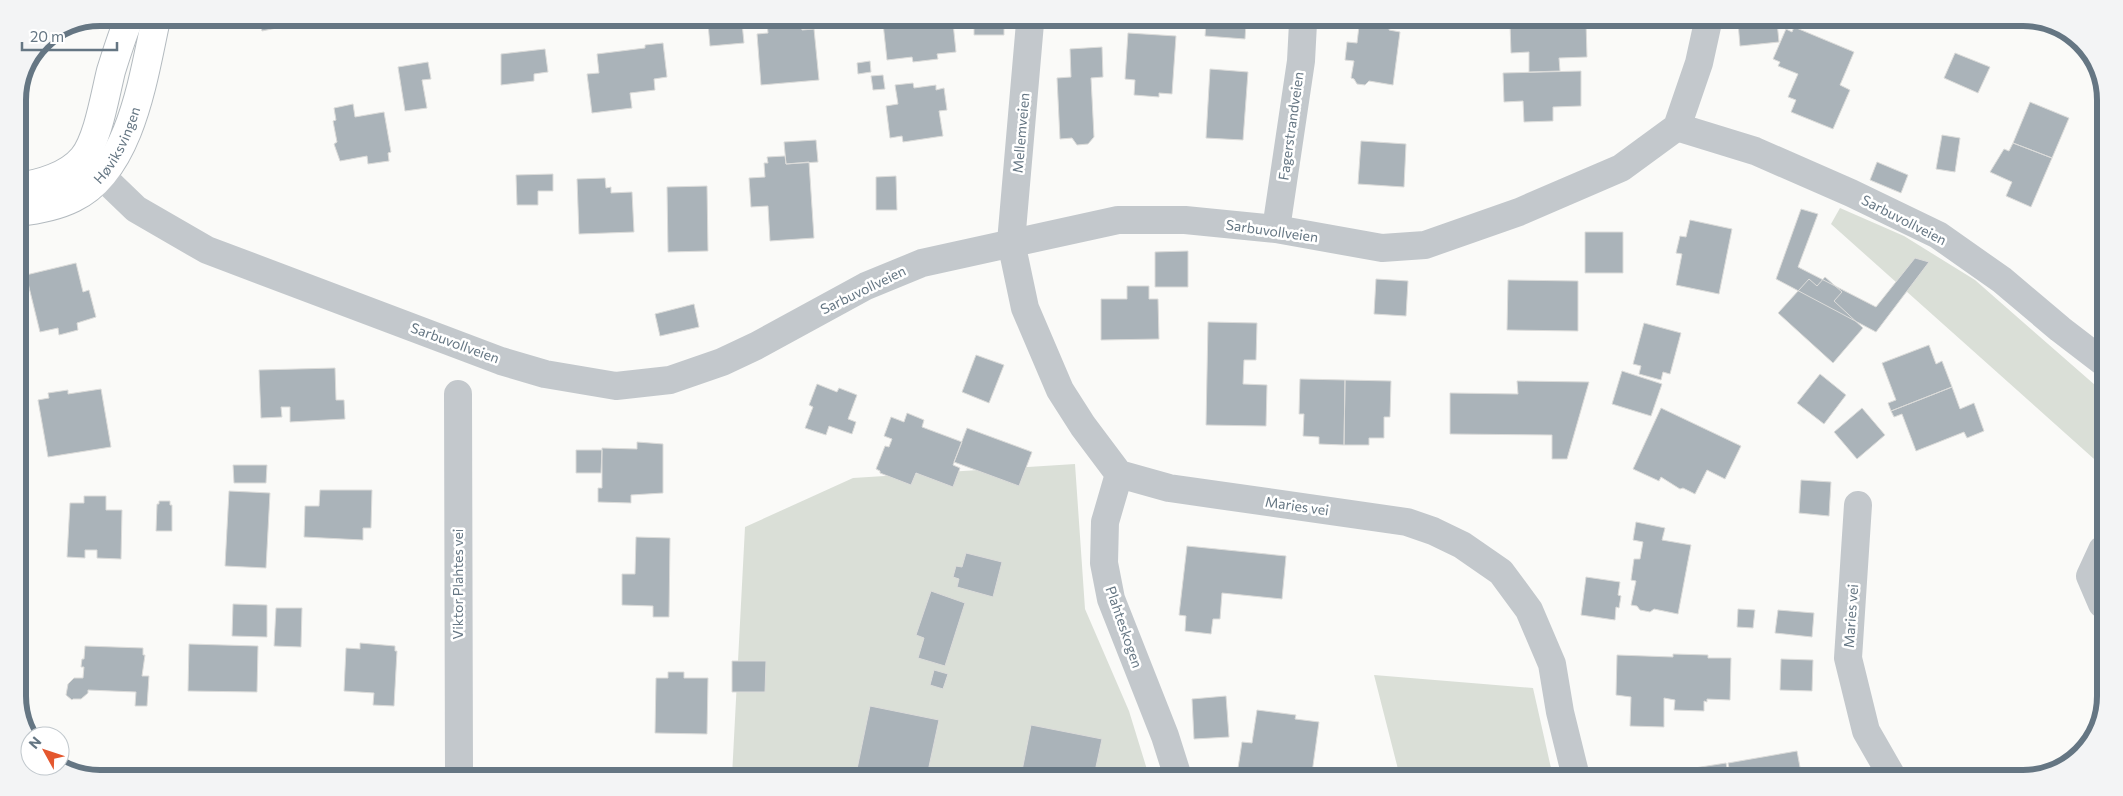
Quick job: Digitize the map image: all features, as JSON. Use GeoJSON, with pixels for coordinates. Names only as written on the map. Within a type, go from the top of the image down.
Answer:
{"type":"FeatureCollection","features":[{"type":"Feature","properties":{"kind":"main road","name":"Høviksvingen"},"geometry":{"type":"LineString","coordinates":[[26,210],[74,198],[89,187],[93,141],[125,26]]}},
{"type":"Feature","properties":{"kind":"main road","name":"Høviksvingen"},"geometry":{"type":"LineString","coordinates":[[26,186],[37,184],[67,171],[92,166],[114,158],[130,126],[155,26]]}},
{"type":"Feature","properties":{"kind":"street","name":"Mellemveien"},"geometry":{"type":"LineString","coordinates":[[1011,242],[1030,26]]}},
{"type":"Feature","properties":{"kind":"street","name":"Fagerstrandveien"},"geometry":{"type":"LineString","coordinates":[[1276,230],[1301,61],[1303,26]]}},
{"type":"Feature","properties":{"kind":"street"},"geometry":{"type":"LineString","coordinates":[[1678,127],[1699,63],[1707,26]]}},
{"type":"Feature","properties":{"kind":"street","name":"Sarbuvollveien"},"geometry":{"type":"LineString","coordinates":[[92,166],[136,208],[207,250],[501,361],[545,374],[616,386],[670,380],[722,362],[756,346],[866,286],[922,263],[1118,220],[1184,220],[1276,230],[1382,248],[1425,245],[1519,212],[1621,168],[1678,127],[1755,151],[1851,193],[1938,235],[2002,280],[2060,329],[2097,357]]}},
{"type":"Feature","properties":{"kind":"street"},"geometry":{"type":"LineString","coordinates":[[1011,242],[1025,308],[1060,390],[1083,426],[1119,474]]}},
{"type":"Feature","properties":{"kind":"street","name":"Viktor Plahtes vei"},"geometry":{"type":"LineString","coordinates":[[458,394],[459,770]]}},
{"type":"Feature","properties":{"kind":"street","name":"Plahteskogen"},"geometry":{"type":"LineString","coordinates":[[1119,474],[1104,522],[1106,572],[1111,599],[1165,736],[1176,770]]}},
{"type":"Feature","properties":{"kind":"street","name":"Maries vei"},"geometry":{"type":"LineString","coordinates":[[1119,474],[1169,488],[1407,522],[1462,545],[1501,572],[1529,610],[1552,664],[1560,712],[1574,770]]}},
{"type":"Feature","properties":{"kind":"street","name":"Maries vei"},"geometry":{"type":"LineString","coordinates":[[1858,505],[1848,658],[1866,731],[1888,770]]}},
{"type":"Feature","properties":{"kind":"street"},"geometry":{"type":"LineString","coordinates":[[2097,561],[2090,576],[2097,592]]}},
{"type":"Feature","properties":{"kind":"shaded area"},"geometry":{"type":"Polygon","coordinates":[[[1840,208],[1904,236],[1975,280],[2097,387],[2097,462],[1831,224],[1840,208]]]}},
{"type":"Feature","properties":{"kind":"shaded area"},"geometry":{"type":"Polygon","coordinates":[[[1075,464],[1085,609],[1129,711],[1147,770],[732,770],[745,527],[853,478],[1075,464]]]}},
{"type":"Feature","properties":{"kind":"shaded area"},"geometry":{"type":"Polygon","coordinates":[[[1374,675],[1533,688],[1551,770],[1398,770],[1374,675]]]}},
{"type":"Feature","properties":{"kind":"building"},"geometry":{"type":"Polygon","coordinates":[[[261,26],[286,26],[262,31],[261,26]]]}},
{"type":"Feature","properties":{"kind":"building"},"geometry":{"type":"Polygon","coordinates":[[[708,26],[742,26],[744,43],[710,46],[708,26]]]}},
{"type":"Feature","properties":{"kind":"building"},"geometry":{"type":"Polygon","coordinates":[[[767,26],[801,26],[802,30],[814,29],[819,80],[761,85],[757,34],[768,33],[767,26]]]}},
{"type":"Feature","properties":{"kind":"building"},"geometry":{"type":"Polygon","coordinates":[[[883,26],[953,26],[956,52],[937,54],[938,59],[913,62],[912,57],[887,60],[883,26]]]}},
{"type":"Feature","properties":{"kind":"building"},"geometry":{"type":"Polygon","coordinates":[[[974,26],[1004,26],[1004,35],[974,35],[974,26]]]}},
{"type":"Feature","properties":{"kind":"building"},"geometry":{"type":"Polygon","coordinates":[[[1206,26],[1246,26],[1245,39],[1205,36],[1206,26]]]}},
{"type":"Feature","properties":{"kind":"building"},"geometry":{"type":"Polygon","coordinates":[[[1359,26],[1390,26],[1389,30],[1400,32],[1393,85],[1369,81],[1365,85],[1357,84],[1351,78],[1354,61],[1345,60],[1347,42],[1357,43],[1359,26]]]}},
{"type":"Feature","properties":{"kind":"building"},"geometry":{"type":"Polygon","coordinates":[[[1510,26],[1586,26],[1587,57],[1559,58],[1560,71],[1529,72],[1529,52],[1511,53],[1510,26]]]}},
{"type":"Feature","properties":{"kind":"building"},"geometry":{"type":"Polygon","coordinates":[[[1738,26],[1777,26],[1779,42],[1740,46],[1738,26]]]}},
{"type":"Feature","properties":{"kind":"building"},"geometry":{"type":"Polygon","coordinates":[[[1794,27],[1854,52],[1840,85],[1850,90],[1833,129],[1791,112],[1796,100],[1788,97],[1798,74],[1778,66],[1780,62],[1773,59],[1786,29],[1792,32],[1794,27]]]}},
{"type":"Feature","properties":{"kind":"building"},"geometry":{"type":"Polygon","coordinates":[[[1128,33],[1176,36],[1172,94],[1159,93],[1159,97],[1134,95],[1135,80],[1125,79],[1128,33]]]}},
{"type":"Feature","properties":{"kind":"building"},"geometry":{"type":"Polygon","coordinates":[[[663,43],[667,77],[654,79],[655,90],[630,93],[632,108],[592,113],[587,74],[599,73],[597,54],[645,48],[645,45],[663,43]]]}},
{"type":"Feature","properties":{"kind":"building"},"geometry":{"type":"Polygon","coordinates":[[[1102,47],[1103,77],[1091,78],[1094,137],[1088,144],[1077,145],[1072,138],[1060,139],[1057,78],[1071,77],[1070,49],[1102,47]]]}},
{"type":"Feature","properties":{"kind":"building"},"geometry":{"type":"Polygon","coordinates":[[[545,49],[548,72],[534,74],[534,81],[501,85],[501,54],[545,49]]]}},
{"type":"Feature","properties":{"kind":"building"},"geometry":{"type":"Polygon","coordinates":[[[1955,53],[1990,67],[1978,93],[1944,78],[1955,53]]]}},
{"type":"Feature","properties":{"kind":"building"},"geometry":{"type":"Polygon","coordinates":[[[870,61],[871,72],[858,74],[857,63],[870,61]]]}},
{"type":"Feature","properties":{"kind":"building"},"geometry":{"type":"Polygon","coordinates":[[[428,62],[431,79],[422,80],[427,108],[405,111],[398,67],[428,62]]]}},
{"type":"Feature","properties":{"kind":"building"},"geometry":{"type":"Polygon","coordinates":[[[1210,69],[1248,72],[1243,140],[1206,138],[1210,69]]]}},
{"type":"Feature","properties":{"kind":"building"},"geometry":{"type":"Polygon","coordinates":[[[1581,71],[1581,106],[1553,107],[1553,121],[1524,122],[1523,101],[1504,102],[1503,73],[1581,71]]]}},
{"type":"Feature","properties":{"kind":"building"},"geometry":{"type":"Polygon","coordinates":[[[883,75],[885,89],[873,90],[871,76],[883,75]]]}},
{"type":"Feature","properties":{"kind":"building"},"geometry":{"type":"Polygon","coordinates":[[[913,83],[914,88],[936,85],[936,90],[944,88],[947,110],[939,111],[943,136],[903,142],[902,136],[890,138],[886,106],[898,104],[895,85],[913,83]]]}},
{"type":"Feature","properties":{"kind":"building"},"geometry":{"type":"Polygon","coordinates":[[[2030,102],[2069,118],[2052,158],[2013,143],[2030,102]]]}},
{"type":"Feature","properties":{"kind":"building"},"geometry":{"type":"Polygon","coordinates":[[[353,104],[355,117],[384,112],[391,152],[388,153],[389,161],[368,164],[367,156],[340,161],[334,144],[337,142],[333,121],[336,120],[334,108],[353,104]]]}},
{"type":"Feature","properties":{"kind":"building"},"geometry":{"type":"Polygon","coordinates":[[[1942,135],[1960,138],[1955,172],[1936,169],[1942,135]]]}},
{"type":"Feature","properties":{"kind":"building"},"geometry":{"type":"Polygon","coordinates":[[[816,140],[818,162],[786,164],[784,142],[816,140]]]}},
{"type":"Feature","properties":{"kind":"building"},"geometry":{"type":"Polygon","coordinates":[[[1361,141],[1406,144],[1404,187],[1358,184],[1361,141]]]}},
{"type":"Feature","properties":{"kind":"building"},"geometry":{"type":"Polygon","coordinates":[[[2013,143],[2052,158],[2031,207],[2006,196],[2012,182],[1990,172],[2004,149],[2009,151],[2013,143]]]}},
{"type":"Feature","properties":{"kind":"building"},"geometry":{"type":"Polygon","coordinates":[[[785,156],[786,164],[809,162],[814,238],[770,241],[768,206],[751,207],[749,178],[765,177],[764,163],[768,163],[767,157],[785,156]]]}},
{"type":"Feature","properties":{"kind":"building"},"geometry":{"type":"Polygon","coordinates":[[[1877,162],[1908,175],[1901,193],[1870,180],[1877,162]]]}},
{"type":"Feature","properties":{"kind":"building"},"geometry":{"type":"Polygon","coordinates":[[[553,174],[553,191],[538,191],[538,205],[517,205],[516,175],[553,174]]]}},
{"type":"Feature","properties":{"kind":"building"},"geometry":{"type":"Polygon","coordinates":[[[896,176],[897,210],[876,210],[876,177],[896,176]]]}},
{"type":"Feature","properties":{"kind":"building"},"geometry":{"type":"Polygon","coordinates":[[[605,178],[606,188],[611,187],[611,193],[632,192],[634,232],[579,234],[577,179],[605,178]]]}},
{"type":"Feature","properties":{"kind":"building"},"geometry":{"type":"Polygon","coordinates":[[[707,186],[708,251],[668,252],[667,187],[707,186]]]}},
{"type":"Feature","properties":{"kind":"building"},"geometry":{"type":"Polygon","coordinates":[[[1801,209],[1818,214],[1798,267],[1876,307],[1915,258],[1929,262],[1876,332],[1776,279],[1801,209]]]}},
{"type":"Feature","properties":{"kind":"building"},"geometry":{"type":"Polygon","coordinates":[[[1690,220],[1732,229],[1719,294],[1676,285],[1682,254],[1676,253],[1680,236],[1686,237],[1690,220]]]}},
{"type":"Feature","properties":{"kind":"building"},"geometry":{"type":"Polygon","coordinates":[[[1585,232],[1623,232],[1623,273],[1585,273],[1585,232]]]}},
{"type":"Feature","properties":{"kind":"building"},"geometry":{"type":"Polygon","coordinates":[[[1188,251],[1188,287],[1155,287],[1155,252],[1188,251]]]}},
{"type":"Feature","properties":{"kind":"building"},"geometry":{"type":"Polygon","coordinates":[[[76,263],[83,292],[89,290],[96,317],[77,323],[78,330],[59,335],[58,328],[40,332],[26,275],[76,263]]]}},
{"type":"Feature","properties":{"kind":"building"},"geometry":{"type":"Polygon","coordinates":[[[1825,277],[1842,292],[1834,301],[1863,328],[1833,363],[1778,313],[1809,279],[1817,286],[1825,277]]]}},
{"type":"Feature","properties":{"kind":"building"},"geometry":{"type":"Polygon","coordinates":[[[1376,279],[1408,281],[1406,316],[1374,314],[1376,279]]]}},
{"type":"Feature","properties":{"kind":"building"},"geometry":{"type":"Polygon","coordinates":[[[1508,280],[1578,281],[1578,331],[1507,330],[1508,280]]]}},
{"type":"Feature","properties":{"kind":"building"},"geometry":{"type":"Polygon","coordinates":[[[1127,286],[1149,286],[1149,299],[1158,299],[1159,339],[1101,340],[1101,299],[1127,299],[1127,286]]]}},
{"type":"Feature","properties":{"kind":"building"},"geometry":{"type":"Polygon","coordinates":[[[694,304],[699,327],[660,336],[655,314],[694,304]]]}},
{"type":"Feature","properties":{"kind":"building"},"geometry":{"type":"Polygon","coordinates":[[[1208,322],[1257,323],[1256,360],[1244,360],[1243,384],[1267,385],[1266,426],[1206,425],[1208,322]]]}},
{"type":"Feature","properties":{"kind":"building"},"geometry":{"type":"Polygon","coordinates":[[[1644,323],[1681,333],[1670,374],[1663,372],[1661,380],[1639,374],[1641,366],[1633,364],[1644,323]]]}},
{"type":"Feature","properties":{"kind":"building"},"geometry":{"type":"Polygon","coordinates":[[[1929,345],[1936,364],[1942,361],[1952,387],[1891,411],[1888,403],[1896,400],[1882,363],[1929,345]]]}},
{"type":"Feature","properties":{"kind":"building"},"geometry":{"type":"Polygon","coordinates":[[[976,355],[1004,365],[989,403],[962,392],[976,355]]]}},
{"type":"Feature","properties":{"kind":"building"},"geometry":{"type":"Polygon","coordinates":[[[335,368],[336,400],[344,400],[345,419],[290,422],[290,407],[281,407],[282,417],[261,418],[259,370],[335,368]]]}},
{"type":"Feature","properties":{"kind":"building"},"geometry":{"type":"Polygon","coordinates":[[[1622,371],[1662,384],[1651,416],[1612,404],[1622,371]]]}},
{"type":"Feature","properties":{"kind":"building"},"geometry":{"type":"Polygon","coordinates":[[[1820,374],[1846,395],[1824,424],[1797,403],[1820,374]]]}},
{"type":"Feature","properties":{"kind":"building"},"geometry":{"type":"Polygon","coordinates":[[[1300,379],[1345,380],[1344,445],[1319,444],[1319,437],[1303,436],[1304,414],[1299,414],[1300,379]]]}},
{"type":"Feature","properties":{"kind":"building"},"geometry":{"type":"Polygon","coordinates":[[[1345,380],[1391,381],[1390,417],[1384,417],[1384,438],[1369,438],[1369,445],[1344,445],[1345,380]]]}},
{"type":"Feature","properties":{"kind":"building"},"geometry":{"type":"Polygon","coordinates":[[[1517,381],[1589,382],[1567,459],[1552,459],[1552,435],[1450,434],[1450,393],[1518,394],[1517,381]]]}},
{"type":"Feature","properties":{"kind":"building"},"geometry":{"type":"Polygon","coordinates":[[[817,384],[837,392],[839,388],[857,395],[848,419],[856,422],[852,434],[829,426],[826,435],[805,428],[813,407],[809,405],[817,384]]]}},
{"type":"Feature","properties":{"kind":"building"},"geometry":{"type":"Polygon","coordinates":[[[1952,387],[1960,409],[1974,403],[1984,431],[1967,438],[1964,432],[1916,451],[1902,414],[1894,417],[1891,411],[1952,387]]]}},
{"type":"Feature","properties":{"kind":"building"},"geometry":{"type":"Polygon","coordinates":[[[101,389],[111,447],[48,457],[38,400],[49,398],[48,393],[68,390],[68,394],[101,389]]]}},
{"type":"Feature","properties":{"kind":"building"},"geometry":{"type":"Polygon","coordinates":[[[1661,408],[1741,446],[1725,479],[1707,470],[1695,494],[1683,488],[1680,489],[1661,477],[1659,481],[1633,469],[1661,408]]]}},
{"type":"Feature","properties":{"kind":"building"},"geometry":{"type":"Polygon","coordinates":[[[1862,408],[1885,435],[1857,459],[1834,432],[1862,408]]]}},
{"type":"Feature","properties":{"kind":"building"},"geometry":{"type":"Polygon","coordinates":[[[907,413],[924,420],[922,427],[962,442],[953,465],[960,468],[953,487],[916,473],[911,485],[880,473],[876,469],[885,446],[889,447],[892,439],[884,436],[891,417],[904,422],[907,413]]]}},
{"type":"Feature","properties":{"kind":"building"},"geometry":{"type":"Polygon","coordinates":[[[967,428],[1032,452],[1019,486],[954,462],[967,428]]]}},
{"type":"Feature","properties":{"kind":"building"},"geometry":{"type":"Polygon","coordinates":[[[637,442],[663,444],[663,493],[631,495],[631,503],[598,502],[598,488],[602,488],[602,448],[637,449],[637,442]]]}},
{"type":"Feature","properties":{"kind":"building"},"geometry":{"type":"Polygon","coordinates":[[[576,450],[602,450],[601,473],[576,473],[576,450]]]}},
{"type":"Feature","properties":{"kind":"building"},"geometry":{"type":"Polygon","coordinates":[[[233,465],[267,465],[266,483],[234,483],[233,465]]]}},
{"type":"Feature","properties":{"kind":"building"},"geometry":{"type":"Polygon","coordinates":[[[1801,480],[1831,482],[1829,516],[1799,513],[1801,480]]]}},
{"type":"Feature","properties":{"kind":"building"},"geometry":{"type":"Polygon","coordinates":[[[320,490],[372,490],[371,528],[363,528],[363,540],[304,537],[305,506],[319,506],[320,490]]]}},
{"type":"Feature","properties":{"kind":"building"},"geometry":{"type":"Polygon","coordinates":[[[229,491],[270,493],[266,568],[225,566],[229,491]]]}},
{"type":"Feature","properties":{"kind":"building"},"geometry":{"type":"Polygon","coordinates":[[[84,496],[106,496],[106,510],[122,510],[121,559],[97,558],[97,550],[85,550],[85,558],[67,557],[70,503],[84,503],[84,496]]]}},
{"type":"Feature","properties":{"kind":"building"},"geometry":{"type":"Polygon","coordinates":[[[159,501],[170,501],[170,505],[172,505],[172,531],[156,531],[157,504],[159,504],[159,501]]]}},
{"type":"Feature","properties":{"kind":"building"},"geometry":{"type":"Polygon","coordinates":[[[1636,522],[1665,528],[1662,540],[1691,545],[1678,614],[1654,609],[1650,612],[1640,610],[1637,606],[1631,605],[1636,581],[1631,580],[1634,559],[1640,559],[1643,542],[1633,540],[1636,522]]]}},
{"type":"Feature","properties":{"kind":"building"},"geometry":{"type":"Polygon","coordinates":[[[636,537],[670,538],[669,617],[653,617],[653,606],[622,605],[622,574],[635,574],[636,537]]]}},
{"type":"Feature","properties":{"kind":"building"},"geometry":{"type":"Polygon","coordinates":[[[1187,546],[1286,556],[1282,599],[1222,593],[1220,619],[1213,619],[1211,634],[1185,631],[1186,616],[1179,615],[1187,546]]]}},
{"type":"Feature","properties":{"kind":"building"},"geometry":{"type":"Polygon","coordinates":[[[966,553],[1002,562],[993,597],[957,587],[959,579],[953,577],[956,566],[962,567],[966,553]]]}},
{"type":"Feature","properties":{"kind":"building"},"geometry":{"type":"Polygon","coordinates":[[[1586,577],[1620,582],[1618,595],[1621,596],[1619,608],[1616,607],[1615,620],[1581,615],[1586,577]]]}},
{"type":"Feature","properties":{"kind":"building"},"geometry":{"type":"Polygon","coordinates":[[[931,591],[965,603],[945,666],[918,658],[924,638],[916,635],[931,591]]]}},
{"type":"Feature","properties":{"kind":"building"},"geometry":{"type":"Polygon","coordinates":[[[233,604],[267,605],[267,637],[232,636],[233,604]]]}},
{"type":"Feature","properties":{"kind":"building"},"geometry":{"type":"Polygon","coordinates":[[[276,608],[302,608],[301,647],[274,646],[276,608]]]}},
{"type":"Feature","properties":{"kind":"building"},"geometry":{"type":"Polygon","coordinates":[[[1738,609],[1755,610],[1753,628],[1737,627],[1738,609]]]}},
{"type":"Feature","properties":{"kind":"building"},"geometry":{"type":"Polygon","coordinates":[[[1778,610],[1814,613],[1812,637],[1775,633],[1778,610]]]}},
{"type":"Feature","properties":{"kind":"building"},"geometry":{"type":"Polygon","coordinates":[[[360,643],[395,646],[395,651],[397,651],[394,706],[373,705],[374,693],[344,691],[346,648],[360,649],[360,643]]]}},
{"type":"Feature","properties":{"kind":"building"},"geometry":{"type":"Polygon","coordinates":[[[189,644],[258,646],[257,692],[188,691],[189,644]]]}},
{"type":"Feature","properties":{"kind":"building"},"geometry":{"type":"Polygon","coordinates":[[[85,646],[143,648],[143,655],[145,655],[142,676],[149,676],[147,706],[135,706],[136,692],[88,690],[88,693],[81,699],[72,700],[66,695],[68,684],[74,678],[83,678],[84,667],[81,667],[85,646]]]}},
{"type":"Feature","properties":{"kind":"building"},"geometry":{"type":"Polygon","coordinates":[[[1673,654],[1708,655],[1708,658],[1731,658],[1730,700],[1707,699],[1707,702],[1704,701],[1704,711],[1674,710],[1675,700],[1664,698],[1664,727],[1630,726],[1631,697],[1616,695],[1617,655],[1673,657],[1673,654]]]}},
{"type":"Feature","properties":{"kind":"building"},"geometry":{"type":"Polygon","coordinates":[[[1781,659],[1813,660],[1812,691],[1780,690],[1781,659]]]}},
{"type":"Feature","properties":{"kind":"building"},"geometry":{"type":"Polygon","coordinates":[[[732,661],[766,661],[765,692],[732,692],[732,661]]]}},
{"type":"Feature","properties":{"kind":"building"},"geometry":{"type":"Polygon","coordinates":[[[934,670],[948,674],[943,689],[930,685],[934,670]]]}},
{"type":"Feature","properties":{"kind":"building"},"geometry":{"type":"Polygon","coordinates":[[[668,672],[684,672],[684,678],[708,678],[707,734],[655,733],[656,678],[668,678],[668,672]]]}},
{"type":"Feature","properties":{"kind":"building"},"geometry":{"type":"Polygon","coordinates":[[[1226,696],[1229,737],[1194,739],[1192,699],[1226,696]]]}},
{"type":"Feature","properties":{"kind":"building"},"geometry":{"type":"Polygon","coordinates":[[[870,706],[939,720],[928,770],[857,770],[870,706]]]}},
{"type":"Feature","properties":{"kind":"building"},"geometry":{"type":"Polygon","coordinates":[[[1257,710],[1296,715],[1295,719],[1319,722],[1312,770],[1249,770],[1238,768],[1242,742],[1252,743],[1257,710]]]}},
{"type":"Feature","properties":{"kind":"building"},"geometry":{"type":"Polygon","coordinates":[[[1031,725],[1102,739],[1095,770],[1022,770],[1031,725]]]}},
{"type":"Feature","properties":{"kind":"building"},"geometry":{"type":"Polygon","coordinates":[[[1797,751],[1801,770],[1729,770],[1728,763],[1797,751]]]}},
{"type":"Feature","properties":{"kind":"building"},"geometry":{"type":"Polygon","coordinates":[[[1726,763],[1727,770],[1682,770],[1726,763]]]}}]}
